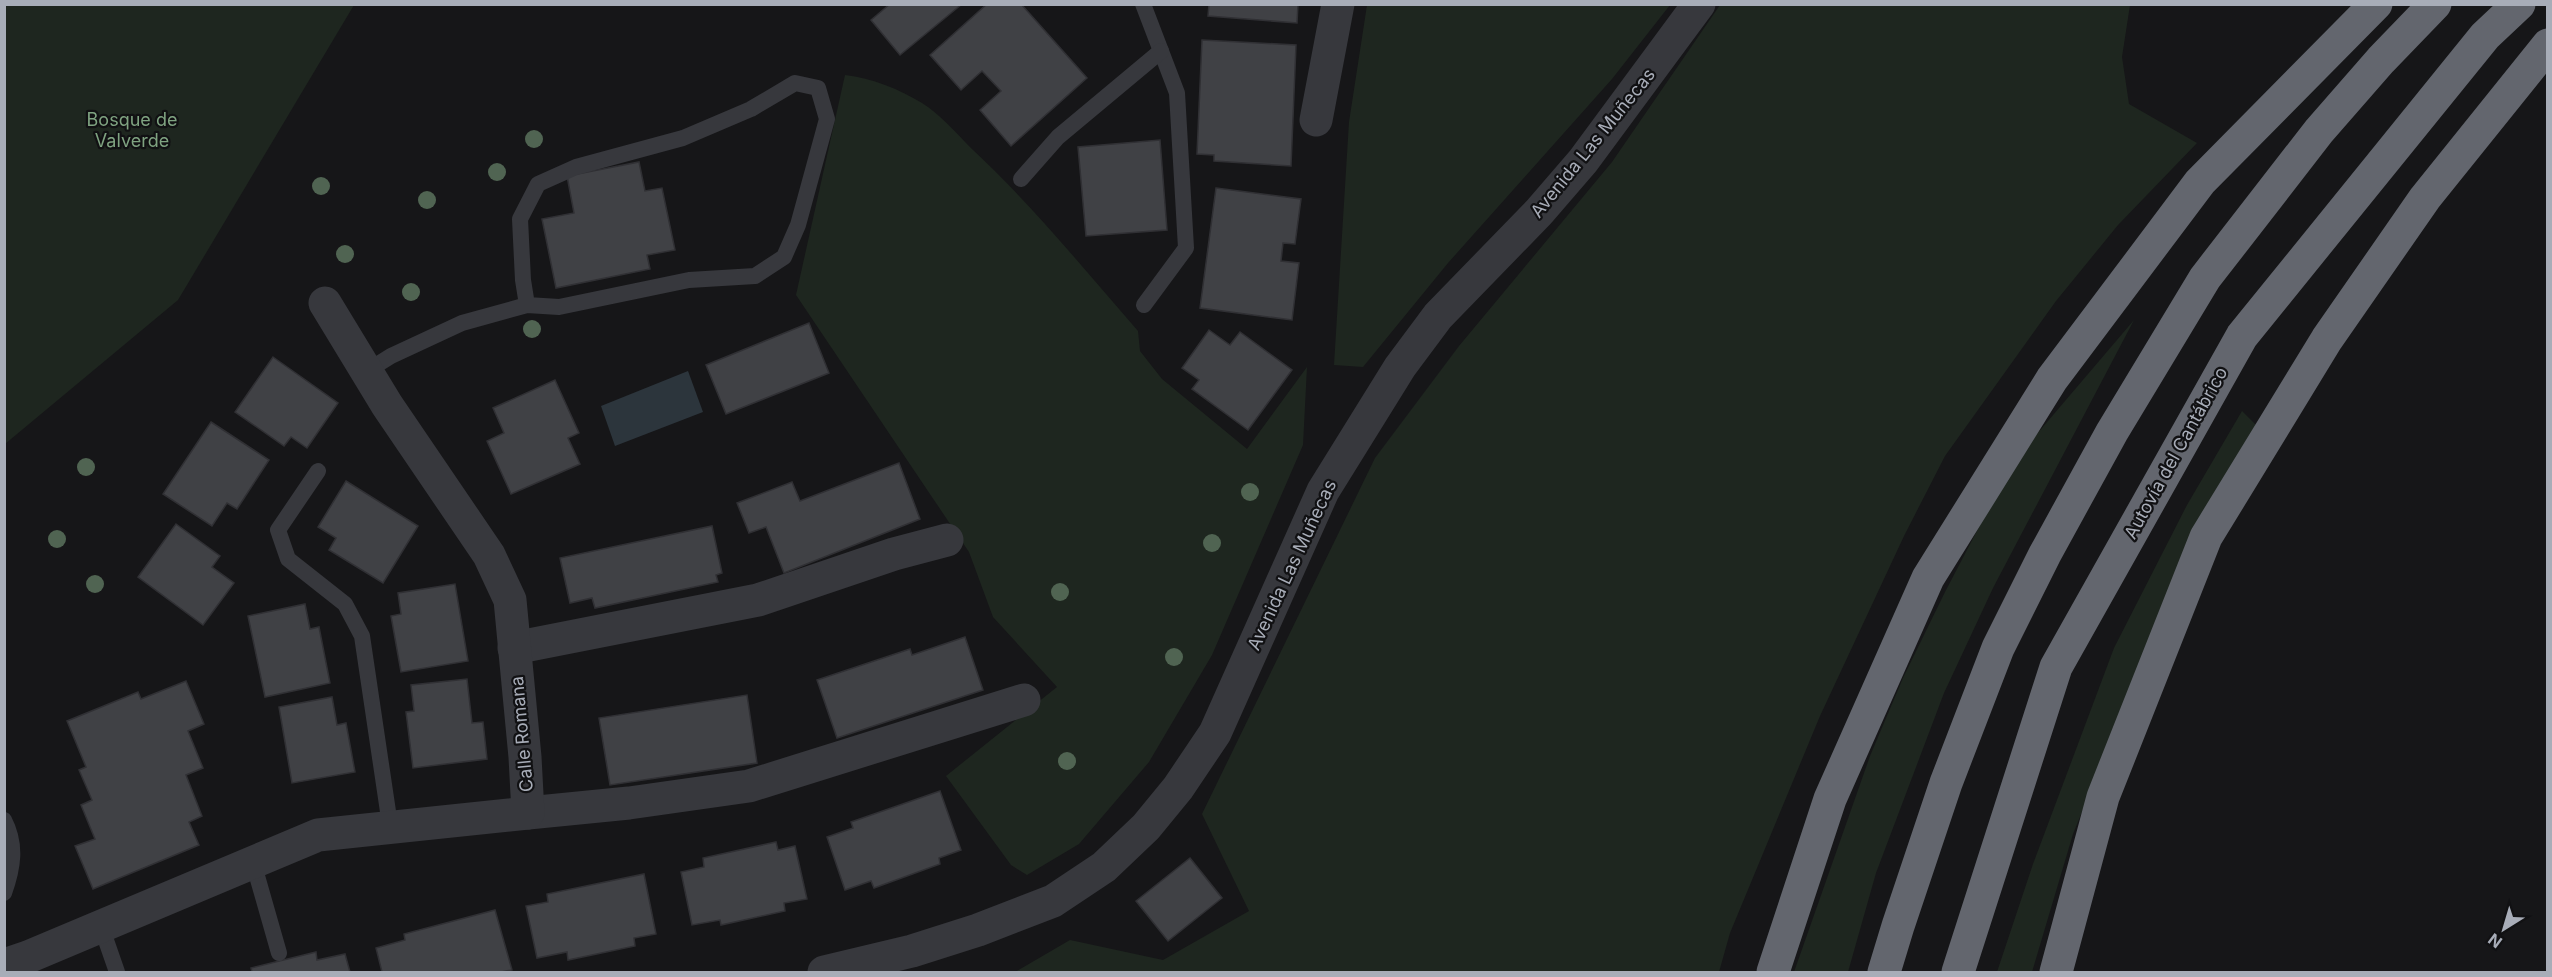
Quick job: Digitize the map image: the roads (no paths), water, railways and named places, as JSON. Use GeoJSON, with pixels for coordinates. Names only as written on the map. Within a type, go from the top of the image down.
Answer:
{"type":"FeatureCollection","features":[{"type":"Feature","properties":{"kind":"highway"},"geometry":{"type":"LineString","coordinates":[[1773,972],[1830,800],[1928,578],[2052,379],[2200,182],[2376,4]]}},
{"type":"Feature","properties":{"kind":"highway"},"geometry":{"type":"LineString","coordinates":[[1884,972],[1946,783],[1998,648],[2045,554],[2112,432],[2205,278],[2319,131],[2381,60],[2435,4]]}},
{"type":"Feature","properties":{"kind":"highway","name":"Autovía del Cantábrico"},"geometry":{"type":"LineString","coordinates":[[1958,972],[2056,667],[2242,336],[2485,36],[2519,4]]}},
{"type":"Feature","properties":{"kind":"highway"},"geometry":{"type":"LineString","coordinates":[[2056,972],[2103,797],[2206,537],[2327,339],[2425,198],[2547,45]]}},
{"type":"Feature","properties":{"kind":"street"},"geometry":{"type":"LineString","coordinates":[[1316,120],[1338,4]]}},
{"type":"Feature","properties":{"kind":"street","name":"Avenida Las Muñecas"},"geometry":{"type":"LineString","coordinates":[[824,972],[934,944],[1053,901],[1104,867],[1146,826],[1178,788],[1215,733],[1323,491],[1400,367],[1438,316],[1539,212],[1583,161],[1699,4]]}},
{"type":"Feature","properties":{"kind":"street","name":"Calle Romana"},"geometry":{"type":"LineString","coordinates":[[4,965],[318,835],[390,825],[528,813],[510,600],[489,555],[367,371],[325,303]]}},
{"type":"Feature","properties":{"kind":"street"},"geometry":{"type":"LineString","coordinates":[[514,648],[758,600],[894,554],[947,540]]}},
{"type":"Feature","properties":{"kind":"street"},"geometry":{"type":"LineString","coordinates":[[528,813],[629,803],[749,786],[1024,700]]}},
{"type":"Feature","properties":{"kind":"lane"},"geometry":{"type":"LineString","coordinates":[[1143,4],[1176,93],[1186,248],[1144,305]]}},
{"type":"Feature","properties":{"kind":"lane"},"geometry":{"type":"LineString","coordinates":[[1020,178],[1058,137],[1161,51]]}},
{"type":"Feature","properties":{"kind":"lane"},"geometry":{"type":"LineString","coordinates":[[367,371],[391,356],[462,323],[527,305],[559,307],[689,280],[755,276],[784,257],[798,225],[827,119],[818,88],[795,83],[751,109],[682,138],[576,167],[538,184],[520,219],[523,280],[527,305]]}},
{"type":"Feature","properties":{"kind":"lane"},"geometry":{"type":"LineString","coordinates":[[318,471],[278,530],[288,559],[345,604],[362,636],[390,825]]}},
{"type":"Feature","properties":{"kind":"lane"},"geometry":{"type":"LineString","coordinates":[[4,820],[11,833],[13,866],[4,893]]}},
{"type":"Feature","properties":{"kind":"lane"},"geometry":{"type":"LineString","coordinates":[[253,862],[279,953]]}},
{"type":"Feature","properties":{"kind":"lane"},"geometry":{"type":"LineString","coordinates":[[101,926],[117,972]]}},
{"type":"Feature","properties":{"kind":"park label","name":"Bosque de Valverde"},"geometry":{"type":"Point","coordinates":[132,130]}}]}
